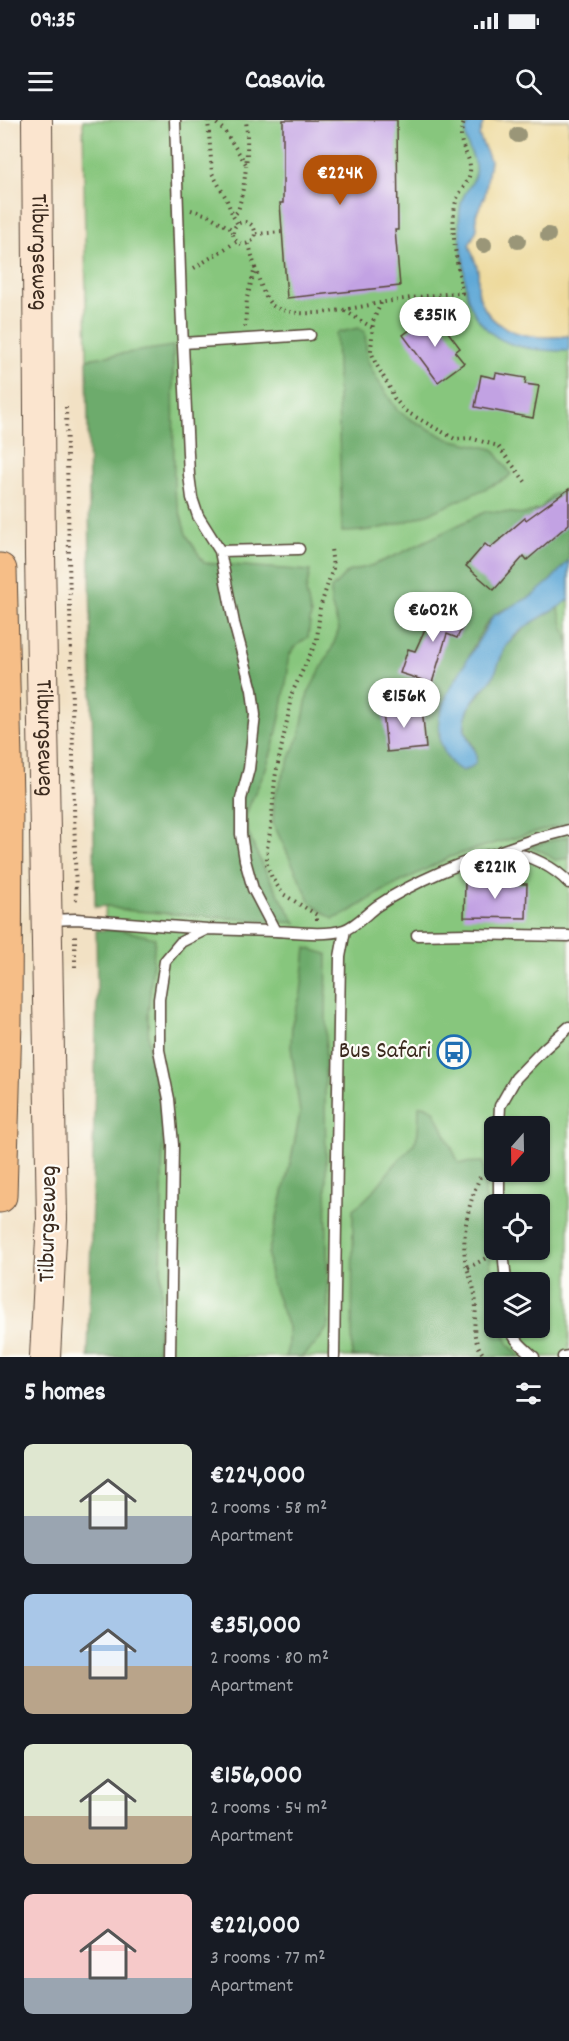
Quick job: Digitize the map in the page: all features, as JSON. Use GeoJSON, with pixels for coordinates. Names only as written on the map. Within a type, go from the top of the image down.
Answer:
{"type":"FeatureCollection","features":[{"type":"Feature","properties":{"kind":"highway"},"geometry":{"type":"LineString","coordinates":[[0,570],[6,809],[5,1021],[0,1196]]}},
{"type":"Feature","properties":{"kind":"street","name":"Tilburgseweg"},"geometry":{"type":"LineString","coordinates":[[37,120],[40,533],[52,1219],[45,1357]]}},
{"type":"Feature","properties":{"kind":"lane"},"geometry":{"type":"LineString","coordinates":[[175,120],[189,475],[192,498],[198,516],[219,551],[234,622],[252,690],[255,715],[249,769],[241,799],[241,834],[253,889],[275,931]]}},
{"type":"Feature","properties":{"kind":"lane"},"geometry":{"type":"LineString","coordinates":[[183,343],[310,335]]}},
{"type":"Feature","properties":{"kind":"lane"},"geometry":{"type":"LineString","coordinates":[[219,551],[299,549]]}},
{"type":"Feature","properties":{"kind":"lane"},"geometry":{"type":"LineString","coordinates":[[47,920],[76,919],[207,929],[319,932],[345,930],[377,906],[411,886],[460,865],[538,838],[569,830]]}},
{"type":"Feature","properties":{"kind":"lane"},"geometry":{"type":"LineString","coordinates":[[490,855],[508,853],[535,860],[569,883]]}},
{"type":"Feature","properties":{"kind":"lane"},"geometry":{"type":"LineString","coordinates":[[170,1357],[173,1145],[169,1099],[159,1050],[159,999],[165,962],[181,942],[207,929]]}},
{"type":"Feature","properties":{"kind":"lane"},"geometry":{"type":"LineString","coordinates":[[334,1357],[340,957],[345,930]]}},
{"type":"Feature","properties":{"kind":"lane"},"geometry":{"type":"LineString","coordinates":[[417,935],[569,936]]}},
{"type":"Feature","properties":{"kind":"lane"},"geometry":{"type":"LineString","coordinates":[[500,1116],[500,1106],[516,1078],[569,1027]]}},
{"type":"Feature","properties":{"kind":"lane"},"geometry":{"type":"LineString","coordinates":[[516,1338],[522,1347],[534,1357]]}},
{"type":"Feature","properties":{"kind":"lane"},"geometry":{"type":"LineString","coordinates":[[563,1357],[569,1356]]}},
{"type":"Feature","properties":{"kind":"path"},"geometry":{"type":"LineString","coordinates":[[210,120],[224,130],[248,166]]}},
{"type":"Feature","properties":{"kind":"path"},"geometry":{"type":"LineString","coordinates":[[210,120],[212,173],[237,223]]}},
{"type":"Feature","properties":{"kind":"path"},"geometry":{"type":"LineString","coordinates":[[233,216],[238,211],[248,166],[246,120]]}},
{"type":"Feature","properties":{"kind":"path"},"geometry":{"type":"LineString","coordinates":[[249,244],[266,296],[272,304],[286,312],[345,311],[381,303],[462,293],[454,232],[456,201],[470,175],[470,160],[461,146],[461,128],[465,120]]}},
{"type":"Feature","properties":{"kind":"path"},"geometry":{"type":"LineString","coordinates":[[178,208],[208,214],[233,230]]}},
{"type":"Feature","properties":{"kind":"path"},"geometry":{"type":"LineString","coordinates":[[237,223],[249,223],[254,227],[256,234],[254,240],[249,244],[242,245],[236,242],[233,230],[237,223]]}},
{"type":"Feature","properties":{"kind":"path"},"geometry":{"type":"LineString","coordinates":[[256,234],[282,232]]}},
{"type":"Feature","properties":{"kind":"path"},"geometry":{"type":"LineString","coordinates":[[180,274],[201,266],[236,242]]}},
{"type":"Feature","properties":{"kind":"path"},"geometry":{"type":"LineString","coordinates":[[247,339],[245,312],[255,268]]}},
{"type":"Feature","properties":{"kind":"path"},"geometry":{"type":"LineString","coordinates":[[381,303],[373,328],[371,351],[393,398],[405,411],[455,439],[470,438],[498,446],[527,484]]}},
{"type":"Feature","properties":{"kind":"path"},"geometry":{"type":"LineString","coordinates":[[345,311],[373,328]]}},
{"type":"Feature","properties":{"kind":"path"},"geometry":{"type":"LineString","coordinates":[[319,932],[316,915],[283,894],[272,878],[267,864],[267,848],[275,778],[291,695],[317,640],[320,608],[333,568],[331,548]]}},
{"type":"Feature","properties":{"kind":"path"},"geometry":{"type":"LineString","coordinates":[[480,1177],[465,1225],[465,1258],[475,1293],[475,1340],[485,1357]]}},
{"type":"Feature","properties":{"kind":"path"},"geometry":{"type":"LineString","coordinates":[[468,1268],[484,1259]]}},
{"type":"Feature","properties":{"kind":"green space"},"geometry":{"type":"Polygon","coordinates":[[[83,120],[569,120],[569,1357],[88,1357],[100,1136],[106,882],[98,358],[87,359],[83,120]]]}},
{"type":"Feature","properties":{"kind":"green space"},"geometry":{"type":"Polygon","coordinates":[[[358,328],[365,332],[367,359],[375,376],[397,410],[448,439],[493,449],[511,474],[506,479],[406,522],[364,531],[342,532],[336,333],[358,328]]]}},
{"type":"Feature","properties":{"kind":"green space"},"geometry":{"type":"Polygon","coordinates":[[[173,346],[174,491],[186,534],[204,563],[310,571],[306,592],[311,615],[308,637],[295,647],[288,660],[282,707],[274,742],[265,771],[246,816],[250,838],[257,854],[296,923],[122,910],[108,906],[95,907],[87,359],[173,346]]]}},
{"type":"Feature","properties":{"kind":"green space"},"geometry":{"type":"Polygon","coordinates":[[[569,488],[569,560],[535,594],[521,603],[498,612],[488,622],[445,703],[438,726],[445,751],[454,766],[476,752],[465,730],[465,719],[471,704],[492,679],[506,646],[528,625],[558,607],[569,644],[569,823],[450,857],[333,919],[311,903],[273,823],[274,797],[300,734],[308,693],[332,648],[339,629],[331,604],[331,589],[348,572],[399,554],[487,511],[524,514],[541,509],[552,495],[569,488]]]}},
{"type":"Feature","properties":{"kind":"green space"},"geometry":{"type":"Polygon","coordinates":[[[569,836],[569,858],[555,860],[529,847],[569,836]]]}},
{"type":"Feature","properties":{"kind":"green space"},"geometry":{"type":"Polygon","coordinates":[[[96,930],[121,930],[155,938],[148,1014],[149,1053],[163,1111],[161,1297],[157,1357],[88,1357],[97,994],[96,930]]]}},
{"type":"Feature","properties":{"kind":"green space"},"geometry":{"type":"Polygon","coordinates":[[[306,948],[327,954],[325,1090],[328,1327],[315,1345],[301,1357],[285,1357],[288,1347],[288,1327],[270,1278],[268,1254],[300,1113],[291,1047],[292,1023],[301,993],[306,948]]]}},
{"type":"Feature","properties":{"kind":"green space"},"geometry":{"type":"Polygon","coordinates":[[[424,1105],[434,1110],[459,1163],[483,1162],[485,1194],[484,1260],[490,1260],[491,1272],[484,1272],[484,1338],[506,1338],[520,1357],[352,1357],[353,1209],[372,1193],[392,1167],[413,1146],[418,1131],[419,1106],[424,1105]]]}},
{"type":"Feature","properties":{"kind":"sand"},"geometry":{"type":"Polygon","coordinates":[[[484,120],[569,120],[569,336],[542,337],[515,332],[493,319],[479,296],[477,269],[469,245],[477,229],[476,215],[485,195],[490,160],[479,136],[484,120]]]}},
{"type":"Feature","properties":{"kind":"water"},"geometry":{"type":"Polygon","coordinates":[[[470,120],[484,120],[479,136],[490,160],[485,195],[476,215],[477,229],[469,245],[477,269],[479,296],[485,309],[503,327],[541,337],[569,336],[569,351],[537,350],[508,343],[496,337],[475,315],[468,299],[459,217],[462,199],[475,175],[474,160],[465,136],[470,120]]]}},
{"type":"Feature","properties":{"kind":"water"},"geometry":{"type":"Polygon","coordinates":[[[569,560],[569,600],[512,638],[491,680],[471,704],[465,728],[476,759],[470,768],[462,771],[454,766],[446,756],[440,741],[439,718],[447,694],[493,616],[532,596],[569,560]]]}},
{"type":"Feature","properties":{"kind":"building"},"geometry":{"type":"Polygon","coordinates":[[[283,120],[397,120],[398,230],[395,230],[400,286],[287,298],[280,203],[283,203],[283,120]]]}},
{"type":"Feature","properties":{"kind":"building"},"geometry":{"type":"Polygon","coordinates":[[[429,316],[438,327],[442,324],[460,348],[455,352],[464,363],[438,382],[403,335],[429,316]]]}},
{"type":"Feature","properties":{"kind":"building"},"geometry":{"type":"Polygon","coordinates":[[[496,373],[526,378],[525,384],[539,386],[533,418],[475,407],[481,375],[495,378],[496,373]]]}},
{"type":"Feature","properties":{"kind":"building"},"geometry":{"type":"Polygon","coordinates":[[[569,489],[569,524],[527,560],[524,556],[494,590],[466,566],[485,544],[490,548],[525,518],[526,520],[569,489]]]}},
{"type":"Feature","properties":{"kind":"building"},"geometry":{"type":"Polygon","coordinates":[[[438,601],[468,615],[457,638],[447,634],[432,683],[400,673],[408,649],[415,651],[438,601]]]}},
{"type":"Feature","properties":{"kind":"building"},"geometry":{"type":"Polygon","coordinates":[[[422,707],[426,748],[387,752],[383,711],[422,707]]]}},
{"type":"Feature","properties":{"kind":"building"},"geometry":{"type":"Polygon","coordinates":[[[465,882],[527,884],[526,918],[464,917],[465,882]]]}},
{"type":"Feature","properties":{"kind":"place","name":"Bus Safari"},"geometry":{"type":"Point","coordinates":[454,1052]}}]}
